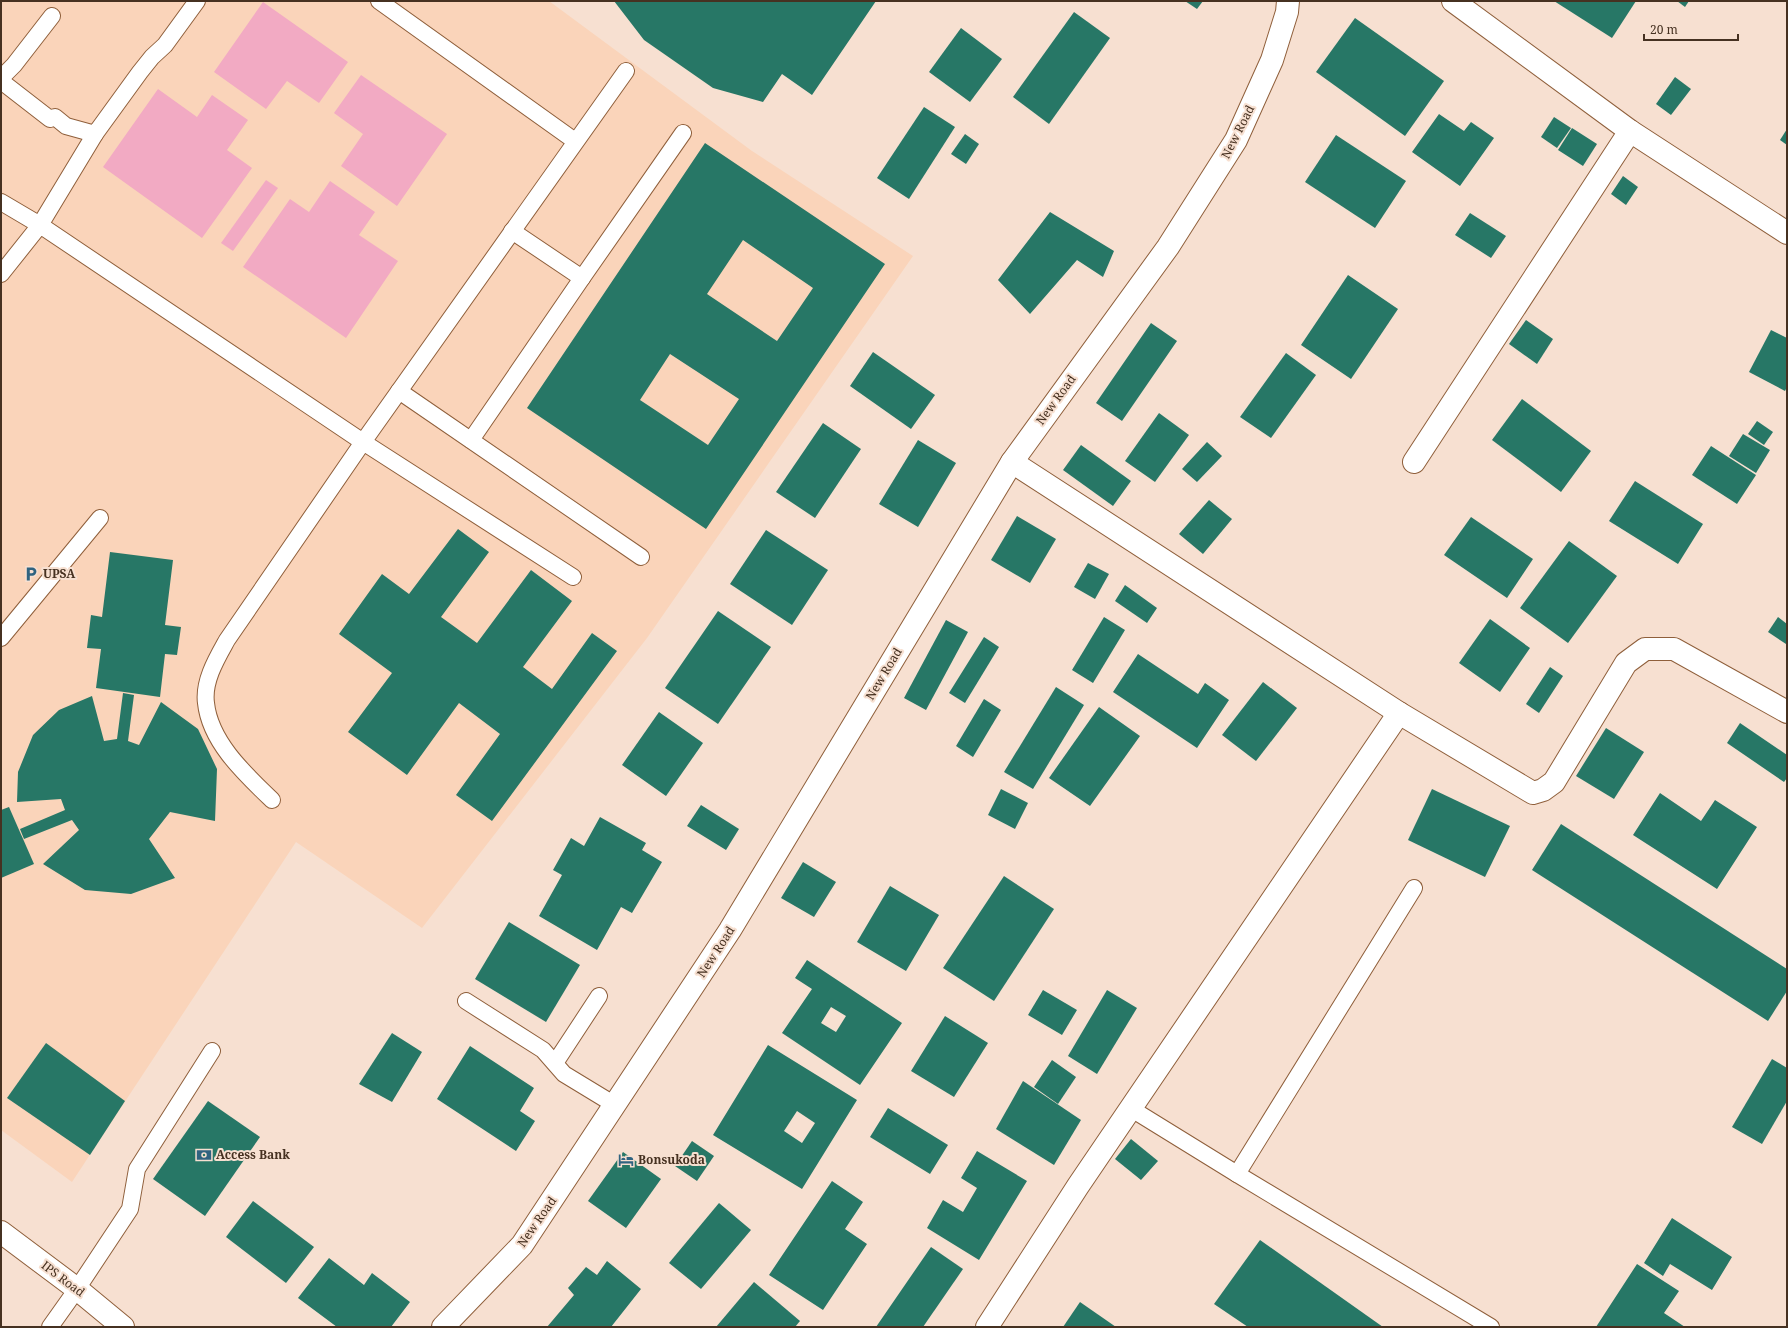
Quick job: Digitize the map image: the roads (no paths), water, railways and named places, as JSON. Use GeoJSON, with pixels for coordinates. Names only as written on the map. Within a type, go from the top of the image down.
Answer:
{"type":"FeatureCollection","features":[{"type":"Feature","properties":{"kind":"street","name":"New Road"},"geometry":{"type":"LineString","coordinates":[[443,1327],[522,1245],[730,930],[1012,462],[1168,247],[1236,140],[1272,60],[1287,12],[1288,1]]}},
{"type":"Feature","properties":{"kind":"street"},"geometry":{"type":"LineString","coordinates":[[1453,1],[1630,131],[1787,233]]}},
{"type":"Feature","properties":{"kind":"street"},"geometry":{"type":"LineString","coordinates":[[1414,462],[1630,131]]}},
{"type":"Feature","properties":{"kind":"street"},"geometry":{"type":"LineString","coordinates":[[1012,462],[1399,713],[1533,793],[1544,790],[1554,782],[1626,663],[1645,648],[1674,649],[1787,712]]}},
{"type":"Feature","properties":{"kind":"street"},"geometry":{"type":"LineString","coordinates":[[987,1327],[1130,1108],[1399,713]]}},
{"type":"Feature","properties":{"kind":"street","name":"IPS Road"},"geometry":{"type":"LineString","coordinates":[[1,1232],[77,1289],[123,1327]]}},
{"type":"Feature","properties":{"kind":"lane"},"geometry":{"type":"LineString","coordinates":[[1,274],[40,225],[95,134],[140,72],[152,57],[165,45],[197,1]]}},
{"type":"Feature","properties":{"kind":"lane"},"geometry":{"type":"LineString","coordinates":[[379,1],[575,141]]}},
{"type":"Feature","properties":{"kind":"lane"},"geometry":{"type":"LineString","coordinates":[[1,78],[14,65],[52,16]]}},
{"type":"Feature","properties":{"kind":"lane"},"geometry":{"type":"LineString","coordinates":[[272,800],[239,769],[212,726],[205,702],[208,684],[215,660],[227,640],[363,442],[626,71]]}},
{"type":"Feature","properties":{"kind":"lane"},"geometry":{"type":"LineString","coordinates":[[1,81],[50,119],[55,117],[66,126],[95,134]]}},
{"type":"Feature","properties":{"kind":"lane"},"geometry":{"type":"LineString","coordinates":[[471,440],[683,133]]}},
{"type":"Feature","properties":{"kind":"lane"},"geometry":{"type":"LineString","coordinates":[[1,202],[40,225],[363,442],[573,577]]}},
{"type":"Feature","properties":{"kind":"lane"},"geometry":{"type":"LineString","coordinates":[[512,230],[582,278]]}},
{"type":"Feature","properties":{"kind":"lane"},"geometry":{"type":"LineString","coordinates":[[399,391],[641,557]]}},
{"type":"Feature","properties":{"kind":"lane"},"geometry":{"type":"LineString","coordinates":[[1,638],[100,518]]}},
{"type":"Feature","properties":{"kind":"lane"},"geometry":{"type":"LineString","coordinates":[[1237,1174],[1414,888]]}},
{"type":"Feature","properties":{"kind":"lane"},"geometry":{"type":"LineString","coordinates":[[555,1063],[599,996]]}},
{"type":"Feature","properties":{"kind":"lane"},"geometry":{"type":"LineString","coordinates":[[466,1001],[543,1050],[564,1074],[615,1105]]}},
{"type":"Feature","properties":{"kind":"lane"},"geometry":{"type":"LineString","coordinates":[[50,1327],[130,1210],[137,1169],[212,1051]]}},
{"type":"Feature","properties":{"kind":"lane"},"geometry":{"type":"LineString","coordinates":[[1130,1108],[1491,1327]]}},
{"type":"Feature","properties":{"kind":"place","name":"UPSA"},"geometry":{"type":"Point","coordinates":[31,574]}},
{"type":"Feature","properties":{"kind":"place","name":"Access Bank"},"geometry":{"type":"Point","coordinates":[204,1155]}},
{"type":"Feature","properties":{"kind":"place","name":"Bonsukoda"},"geometry":{"type":"Point","coordinates":[626,1160]}}]}
